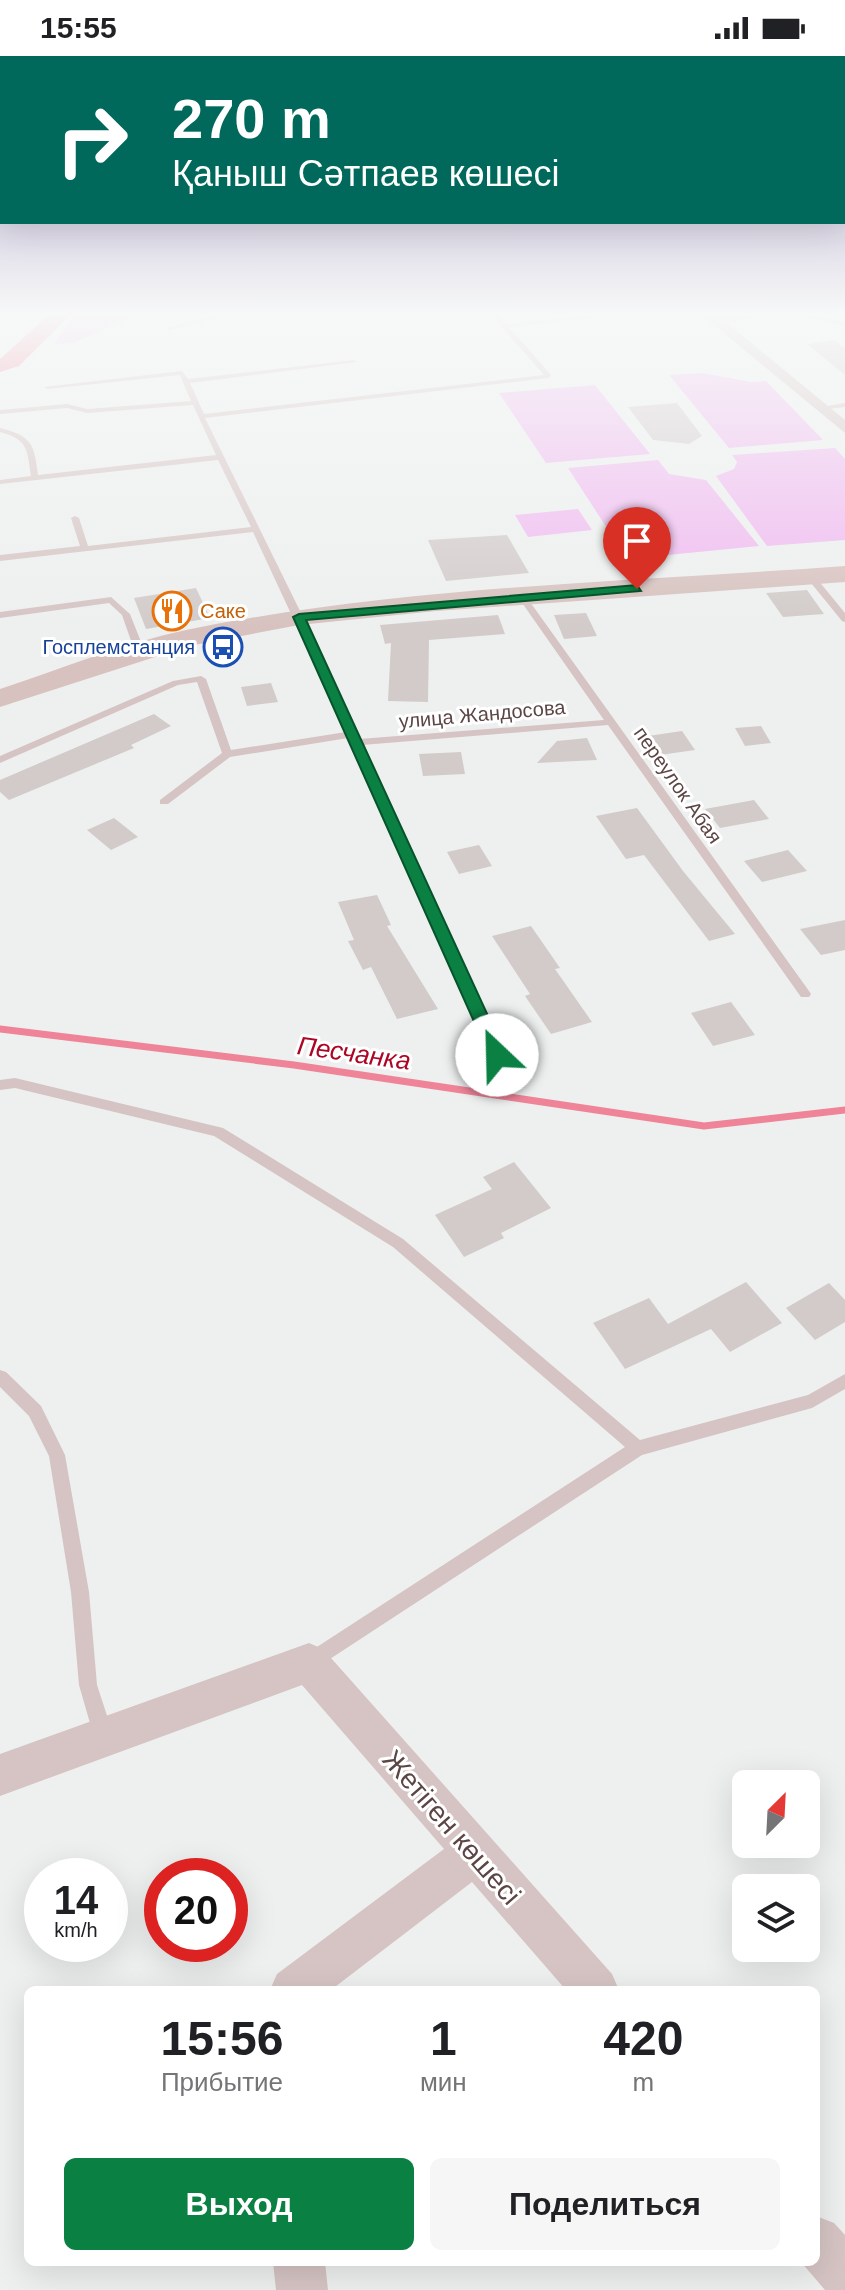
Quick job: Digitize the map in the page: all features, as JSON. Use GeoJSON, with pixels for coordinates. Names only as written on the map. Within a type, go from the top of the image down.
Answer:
{"type":"FeatureCollection","features":[{"type":"Feature","properties":{"kind":"street"},"geometry":{"type":"LineString","coordinates":[[0,698],[183,639],[299,617],[522,597],[845,574]]}},
{"type":"Feature","properties":{"kind":"street"},"geometry":{"type":"LineString","coordinates":[[0,1775],[309,1663]]}},
{"type":"Feature","properties":{"kind":"street","name":"Жетіген көшесі"},"geometry":{"type":"LineString","coordinates":[[309,1663],[592,1986]]}},
{"type":"Feature","properties":{"kind":"street"},"geometry":{"type":"LineString","coordinates":[[298,1986],[475,1853]]}},
{"type":"Feature","properties":{"kind":"street"},"geometry":{"type":"LineString","coordinates":[[820,2246],[845,2274]]}},
{"type":"Feature","properties":{"kind":"street"},"geometry":{"type":"LineString","coordinates":[[299,2266],[302,2290]]}},
{"type":"Feature","properties":{"kind":"lane"},"geometry":{"type":"LineString","coordinates":[[203,419],[299,617],[497,1055]]}},
{"type":"Feature","properties":{"kind":"lane"},"geometry":{"type":"LineString","coordinates":[[0,430],[23,435],[30,442],[35,478]]}},
{"type":"Feature","properties":{"kind":"lane"},"geometry":{"type":"LineString","coordinates":[[0,482],[221,457]]}},
{"type":"Feature","properties":{"kind":"lane"},"geometry":{"type":"LineString","coordinates":[[75,518],[84,547]]}},
{"type":"Feature","properties":{"kind":"lane"},"geometry":{"type":"LineString","coordinates":[[0,558],[256,529]]}},
{"type":"Feature","properties":{"kind":"lane"},"geometry":{"type":"LineString","coordinates":[[810,576],[844,616]]}},
{"type":"Feature","properties":{"kind":"lane","name":"переулок Абая"},"geometry":{"type":"LineString","coordinates":[[522,597],[805,994]]}},
{"type":"Feature","properties":{"kind":"lane"},"geometry":{"type":"LineString","coordinates":[[0,615],[111,600],[126,614],[140,652]]}},
{"type":"Feature","properties":{"kind":"lane"},"geometry":{"type":"LineString","coordinates":[[0,760],[176,683],[201,679],[227,754],[164,802]]}},
{"type":"Feature","properties":{"kind":"lane","name":"улица Жандосова"},"geometry":{"type":"LineString","coordinates":[[227,754],[354,738],[611,722]]}},
{"type":"Feature","properties":{"kind":"lane"},"geometry":{"type":"LineString","coordinates":[[0,1085],[15,1083],[218,1132],[398,1243],[638,1448]]}},
{"type":"Feature","properties":{"kind":"lane"},"geometry":{"type":"LineString","coordinates":[[0,1377],[35,1411],[57,1455],[80,1592],[88,1685],[104,1738]]}},
{"type":"Feature","properties":{"kind":"lane"},"geometry":{"type":"LineString","coordinates":[[309,1663],[638,1448],[812,1401],[845,1381]]}},
{"type":"Feature","properties":{"kind":"shaded area"},"geometry":{"type":"Polygon","coordinates":[[[517,419],[622,419],[650,454],[546,463],[517,419]]]}},
{"type":"Feature","properties":{"kind":"shaded area"},"geometry":{"type":"Polygon","coordinates":[[[705,419],[803,419],[823,440],[729,448],[705,419]]]}},
{"type":"Feature","properties":{"kind":"shaded area"},"geometry":{"type":"Polygon","coordinates":[[[835,448],[845,459],[845,540],[767,546],[716,476],[734,469],[737,462],[732,455],[835,448]]]}},
{"type":"Feature","properties":{"kind":"shaded area"},"geometry":{"type":"Polygon","coordinates":[[[658,460],[669,474],[706,480],[759,546],[627,559],[568,468],[658,460]]]}},
{"type":"Feature","properties":{"kind":"shaded area"},"geometry":{"type":"Polygon","coordinates":[[[578,509],[592,530],[528,537],[515,515],[578,509]]]}},
{"type":"Feature","properties":{"kind":"building"},"geometry":{"type":"Polygon","coordinates":[[[637,419],[689,419],[702,436],[689,444],[653,440],[637,419]]]}},
{"type":"Feature","properties":{"kind":"building"},"geometry":{"type":"Polygon","coordinates":[[[507,535],[529,573],[446,581],[428,540],[507,535]]]}},
{"type":"Feature","properties":{"kind":"building","name":"Саке"},"geometry":{"type":"Polygon","coordinates":[[[196,588],[210,618],[146,629],[134,598],[196,588]]]}},
{"type":"Feature","properties":{"kind":"building"},"geometry":{"type":"Polygon","coordinates":[[[807,590],[824,614],[783,617],[766,593],[807,590]]]}},
{"type":"Feature","properties":{"kind":"building"},"geometry":{"type":"Polygon","coordinates":[[[586,613],[597,636],[564,639],[554,615],[586,613]]]}},
{"type":"Feature","properties":{"kind":"building"},"geometry":{"type":"Polygon","coordinates":[[[498,615],[505,634],[429,640],[428,702],[388,701],[391,643],[385,644],[380,625],[498,615]]]}},
{"type":"Feature","properties":{"kind":"building"},"geometry":{"type":"Polygon","coordinates":[[[271,683],[278,702],[247,706],[241,687],[271,683]]]}},
{"type":"Feature","properties":{"kind":"building"},"geometry":{"type":"Polygon","coordinates":[[[154,714],[171,726],[131,745],[134,748],[9,800],[0,792],[0,780],[154,714]]]}},
{"type":"Feature","properties":{"kind":"building"},"geometry":{"type":"Polygon","coordinates":[[[761,726],[771,743],[745,746],[735,728],[761,726]]]}},
{"type":"Feature","properties":{"kind":"building"},"geometry":{"type":"Polygon","coordinates":[[[682,731],[695,750],[660,755],[648,736],[682,731]]]}},
{"type":"Feature","properties":{"kind":"building"},"geometry":{"type":"Polygon","coordinates":[[[587,738],[597,760],[537,763],[557,741],[587,738]]]}},
{"type":"Feature","properties":{"kind":"building"},"geometry":{"type":"Polygon","coordinates":[[[461,752],[465,774],[423,776],[419,754],[461,752]]]}},
{"type":"Feature","properties":{"kind":"building"},"geometry":{"type":"Polygon","coordinates":[[[754,800],[769,819],[720,828],[705,809],[754,800]]]}},
{"type":"Feature","properties":{"kind":"building"},"geometry":{"type":"Polygon","coordinates":[[[637,808],[735,934],[709,941],[644,855],[626,859],[596,816],[637,808]]]}},
{"type":"Feature","properties":{"kind":"building"},"geometry":{"type":"Polygon","coordinates":[[[114,818],[138,837],[111,850],[87,830],[114,818]]]}},
{"type":"Feature","properties":{"kind":"building"},"geometry":{"type":"Polygon","coordinates":[[[479,845],[492,866],[459,874],[447,852],[479,845]]]}},
{"type":"Feature","properties":{"kind":"building"},"geometry":{"type":"Polygon","coordinates":[[[788,850],[807,871],[762,882],[744,861],[788,850]]]}},
{"type":"Feature","properties":{"kind":"building"},"geometry":{"type":"Polygon","coordinates":[[[377,895],[391,925],[387,926],[438,1009],[397,1019],[371,967],[363,970],[348,941],[354,940],[338,902],[377,895]]]}},
{"type":"Feature","properties":{"kind":"building"},"geometry":{"type":"Polygon","coordinates":[[[845,920],[845,950],[821,955],[800,929],[845,920]]]}},
{"type":"Feature","properties":{"kind":"building"},"geometry":{"type":"Polygon","coordinates":[[[531,926],[560,968],[555,969],[592,1022],[551,1034],[525,996],[530,994],[492,936],[531,926]]]}},
{"type":"Feature","properties":{"kind":"building"},"geometry":{"type":"Polygon","coordinates":[[[731,1002],[755,1035],[713,1046],[691,1013],[731,1002]]]}},
{"type":"Feature","properties":{"kind":"building"},"geometry":{"type":"Polygon","coordinates":[[[514,1162],[551,1208],[501,1233],[504,1238],[464,1257],[435,1215],[492,1189],[483,1177],[514,1162]]]}},
{"type":"Feature","properties":{"kind":"building"},"geometry":{"type":"Polygon","coordinates":[[[746,1282],[782,1323],[730,1352],[711,1329],[625,1369],[593,1323],[649,1298],[668,1324],[746,1282]]]}},
{"type":"Feature","properties":{"kind":"building"},"geometry":{"type":"Polygon","coordinates":[[[829,1283],[845,1300],[845,1322],[815,1340],[786,1308],[829,1283]]]}},
{"type":"Feature","properties":{"kind":"waterway","name":"Песчанка"},"geometry":{"type":"LineString","coordinates":[[0,1029],[294,1065],[704,1126],[845,1110]]}},
{"type":"Feature","properties":{"kind":"place","name":"Саке"},"geometry":{"type":"Point","coordinates":[172,611]}},
{"type":"Feature","properties":{"kind":"place","name":"Госплемстанция"},"geometry":{"type":"Point","coordinates":[223,647]}},
{"type":"Feature","properties":{"kind":"route"},"geometry":{"type":"LineString","coordinates":[[497,1055],[299,617],[436,603],[637,589]]}}]}
